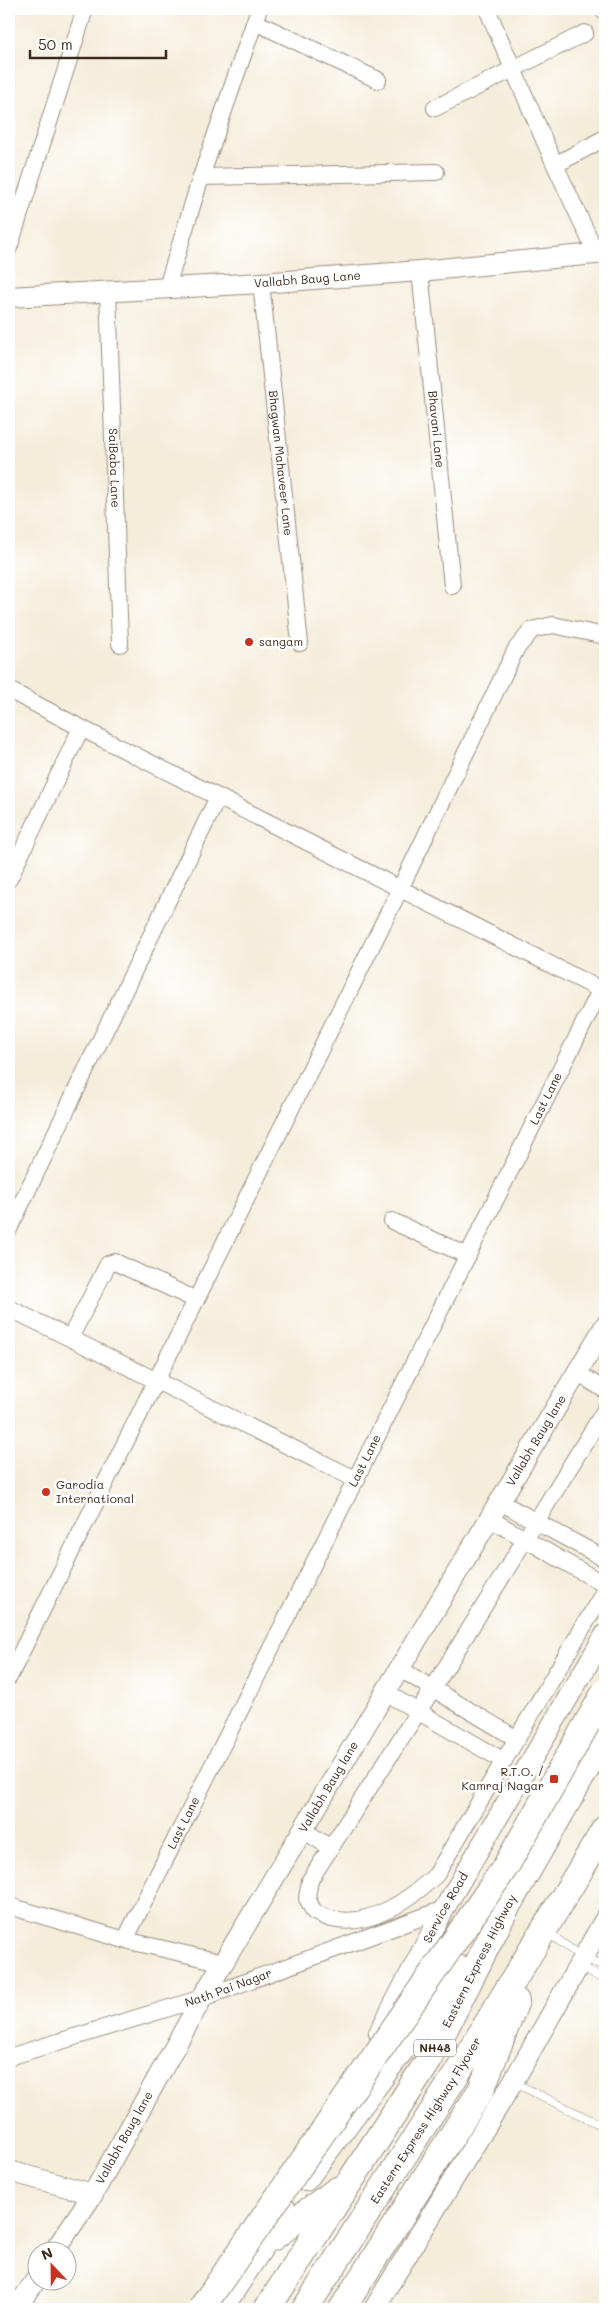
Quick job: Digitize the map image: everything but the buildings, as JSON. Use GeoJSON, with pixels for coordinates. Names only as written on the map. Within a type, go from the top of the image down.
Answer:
{"type":"FeatureCollection","features":[{"type":"Feature","properties":{"kind":"highway"},"geometry":{"type":"LineString","coordinates":[[201,2309],[506,1866],[605,1692]]}},
{"type":"Feature","properties":{"kind":"highway","name":"Eastern Express Highway"},"geometry":{"type":"LineString","coordinates":[[274,2299],[429,2060],[505,1910],[605,1736]]}},
{"type":"Feature","properties":{"kind":"highway","name":"NH48"},"geometry":{"type":"LineString","coordinates":[[545,1931],[605,1829]]}},
{"type":"Feature","properties":{"kind":"highway"},"geometry":{"type":"LineString","coordinates":[[219,2309],[300,2186],[505,1910]]}},
{"type":"Feature","properties":{"kind":"highway"},"geometry":{"type":"LineString","coordinates":[[342,2309],[481,2090],[545,1931]]}},
{"type":"Feature","properties":{"kind":"highway","name":"Eastern Express Highway Flyover"},"geometry":{"type":"LineString","coordinates":[[305,2309],[456,2075],[545,1931]]}},
{"type":"Feature","properties":{"kind":"highway"},"geometry":{"type":"LineString","coordinates":[[259,2249],[352,2178]]}},
{"type":"Feature","properties":{"kind":"street"},"geometry":{"type":"LineString","coordinates":[[9,248],[85,9]]}},
{"type":"Feature","properties":{"kind":"street"},"geometry":{"type":"LineString","coordinates":[[487,9],[555,165],[601,254]]}},
{"type":"Feature","properties":{"kind":"street"},"geometry":{"type":"LineString","coordinates":[[603,9],[605,13]]}},
{"type":"Feature","properties":{"kind":"street"},"geometry":{"type":"LineString","coordinates":[[166,286],[201,177],[257,16],[378,80]]}},
{"type":"Feature","properties":{"kind":"street"},"geometry":{"type":"LineString","coordinates":[[435,108],[585,33]]}},
{"type":"Feature","properties":{"kind":"street"},"geometry":{"type":"LineString","coordinates":[[555,165],[605,138]]}},
{"type":"Feature","properties":{"kind":"street"},"geometry":{"type":"LineString","coordinates":[[201,177],[436,172]]}},
{"type":"Feature","properties":{"kind":"street","name":"Vallabh Baug Lane"},"geometry":{"type":"LineString","coordinates":[[9,297],[166,286],[261,283],[420,271],[601,254]]}},
{"type":"Feature","properties":{"kind":"street","name":"Bhavani Lane"},"geometry":{"type":"LineString","coordinates":[[420,271],[452,586]]}},
{"type":"Feature","properties":{"kind":"street","name":"Bhagwan Mahaveer Lane"},"geometry":{"type":"LineString","coordinates":[[261,283],[300,643]]}},
{"type":"Feature","properties":{"kind":"street","name":"SaiBaba Lane"},"geometry":{"type":"LineString","coordinates":[[108,290],[120,644]]}},
{"type":"Feature","properties":{"kind":"street"},"geometry":{"type":"LineString","coordinates":[[9,1677],[400,889],[516,649],[532,630],[553,625],[605,636]]}},
{"type":"Feature","properties":{"kind":"street"},"geometry":{"type":"LineString","coordinates":[[9,690],[400,889],[603,986]]}},
{"type":"Feature","properties":{"kind":"street"},"geometry":{"type":"LineString","coordinates":[[9,879],[81,728]]}},
{"type":"Feature","properties":{"kind":"street"},"geometry":{"type":"LineString","coordinates":[[9,1229],[218,798]]}},
{"type":"Feature","properties":{"kind":"street","name":"Last Lane"},"geometry":{"type":"LineString","coordinates":[[125,1940],[603,986]]}},
{"type":"Feature","properties":{"kind":"street"},"geometry":{"type":"LineString","coordinates":[[392,1221],[468,1256]]}},
{"type":"Feature","properties":{"kind":"street"},"geometry":{"type":"LineString","coordinates":[[70,1338],[108,1264],[112,1262],[116,1262],[196,1300]]}},
{"type":"Feature","properties":{"kind":"street"},"geometry":{"type":"LineString","coordinates":[[9,1308],[357,1480]]}},
{"type":"Feature","properties":{"kind":"street","name":"Vallabh Baug lane"},"geometry":{"type":"LineString","coordinates":[[62,2240],[93,2194],[202,1998],[605,1326]]}},
{"type":"Feature","properties":{"kind":"street"},"geometry":{"type":"LineString","coordinates":[[577,1373],[605,1390]]}},
{"type":"Feature","properties":{"kind":"street"},"geometry":{"type":"LineString","coordinates":[[605,1410],[432,1690],[310,1880],[307,1898],[314,1912],[333,1920],[356,1920],[385,1912],[415,1894],[436,1875],[605,1590]]}},
{"type":"Feature","properties":{"kind":"street"},"geometry":{"type":"LineString","coordinates":[[500,1502],[537,1520],[605,1559]]}},
{"type":"Feature","properties":{"kind":"street"},"geometry":{"type":"LineString","coordinates":[[490,1519],[605,1585]]}},
{"type":"Feature","properties":{"kind":"street","name":"Service Road"},"geometry":{"type":"LineString","coordinates":[[300,2186],[444,1909],[605,1635]]}},
{"type":"Feature","properties":{"kind":"street"},"geometry":{"type":"LineString","coordinates":[[400,1669],[432,1690],[517,1739]]}},
{"type":"Feature","properties":{"kind":"street"},"geometry":{"type":"LineString","coordinates":[[386,1693],[504,1762]]}},
{"type":"Feature","properties":{"kind":"street"},"geometry":{"type":"LineString","coordinates":[[303,1830],[331,1848]]}},
{"type":"Feature","properties":{"kind":"street"},"geometry":{"type":"LineString","coordinates":[[9,1906],[125,1940],[224,1964]]}},
{"type":"Feature","properties":{"kind":"street","name":"Nath Pai Nagar"},"geometry":{"type":"LineString","coordinates":[[9,2057],[202,1998],[444,1909]]}},
{"type":"Feature","properties":{"kind":"street"},"geometry":{"type":"LineString","coordinates":[[374,2309],[513,2082],[605,1919]]}},
{"type":"Feature","properties":{"kind":"street"},"geometry":{"type":"LineString","coordinates":[[9,2171],[93,2194]]}},
{"type":"Feature","properties":{"kind":"street"},"geometry":{"type":"LineString","coordinates":[[16,2309],[29,2290]]}},
{"type":"Feature","properties":{"kind":"lane"},"geometry":{"type":"LineString","coordinates":[[545,1931],[580,1962],[605,1979]]}},
{"type":"Feature","properties":{"kind":"lane"},"geometry":{"type":"LineString","coordinates":[[580,1962],[605,1966]]}},
{"type":"Feature","properties":{"kind":"lane"},"geometry":{"type":"LineString","coordinates":[[513,2082],[605,2127]]}},
{"type":"Feature","properties":{"kind":"waterway"},"geometry":{"type":"LineString","coordinates":[[9,29],[15,9]]}},
{"type":"Feature","properties":{"kind":"place","name":"sangam"},"geometry":{"type":"Point","coordinates":[249,642]}},
{"type":"Feature","properties":{"kind":"place","name":"Garodia International"},"geometry":{"type":"Point","coordinates":[46,1492]}},
{"type":"Feature","properties":{"kind":"place","name":"R.T.O. / Kamraj Nagar"},"geometry":{"type":"Point","coordinates":[554,1779]}}]}
